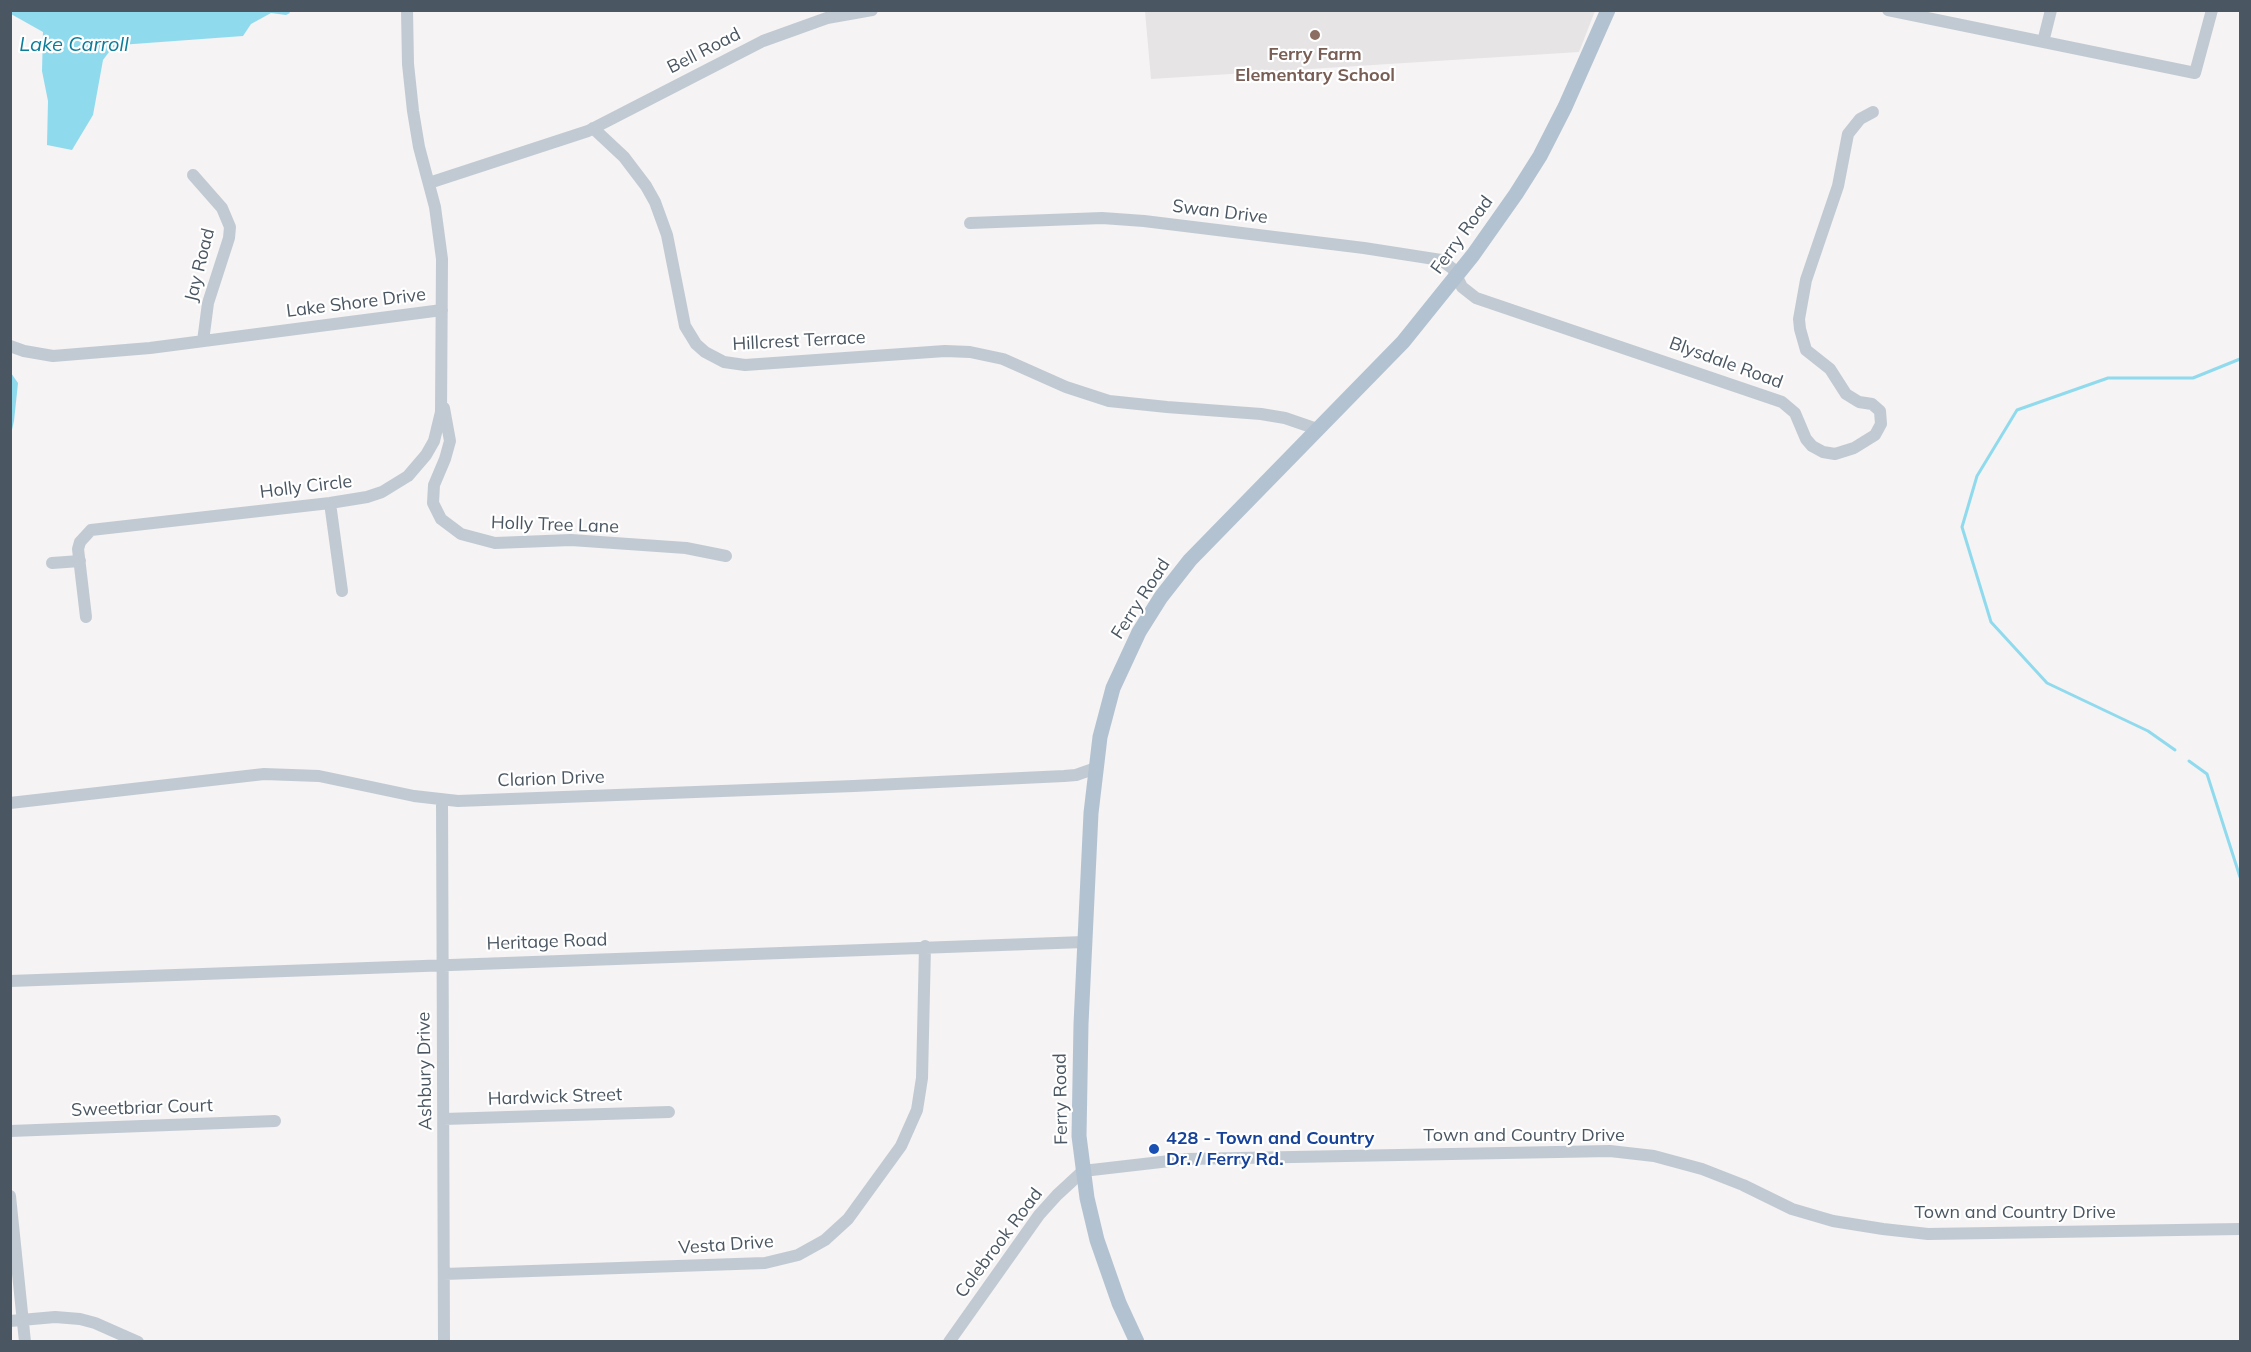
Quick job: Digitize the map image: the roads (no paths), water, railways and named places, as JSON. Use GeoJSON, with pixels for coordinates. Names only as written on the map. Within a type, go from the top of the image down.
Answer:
{"type":"FeatureCollection","features":[{"type":"Feature","properties":{"kind":"main road","name":"Ferry Road"},"geometry":{"type":"LineString","coordinates":[[1137,1341],[1107,1271],[1092,1219],[1083,1171],[1078,1101],[1084,942],[1095,768],[1100,737],[1113,688],[1139,632],[1161,597],[1190,560],[1403,342],[1457,277],[1540,156],[1565,107],[1608,10]]}},
{"type":"Feature","properties":{"kind":"street","name":"Lake Shore Drive"},"geometry":{"type":"LineString","coordinates":[[10,345],[24,351],[53,356],[150,348],[442,310],[442,259],[436,217],[413,111],[408,64],[407,10]]}},
{"type":"Feature","properties":{"kind":"street","name":"Bell Road"},"geometry":{"type":"LineString","coordinates":[[593,128],[763,41],[826,18],[872,10]]}},
{"type":"Feature","properties":{"kind":"street"},"geometry":{"type":"LineString","coordinates":[[2043,42],[2051,10]]}},
{"type":"Feature","properties":{"kind":"street"},"geometry":{"type":"LineString","coordinates":[[1890,11],[2195,73],[2212,10]]}},
{"type":"Feature","properties":{"kind":"street","name":"Blysdale Road"},"geometry":{"type":"LineString","coordinates":[[1457,277],[1462,287],[1476,298],[1782,402],[1795,413],[1806,439],[1819,451],[1835,454],[1854,448],[1875,435],[1882,416],[1880,411],[1872,404],[1859,402],[1846,394],[1830,369],[1806,350],[1799,319],[1806,280],[1838,186],[1845,141],[1853,126],[1872,112]]}},
{"type":"Feature","properties":{"kind":"street"},"geometry":{"type":"LineString","coordinates":[[429,183],[593,128]]}},
{"type":"Feature","properties":{"kind":"street","name":"Hillcrest Terrace"},"geometry":{"type":"LineString","coordinates":[[593,128],[624,157],[655,202],[667,235],[685,326],[696,344],[714,358],[745,365],[945,351],[970,352],[1003,359],[1066,387],[1109,400],[1261,414],[1285,418],[1317,429]]}},
{"type":"Feature","properties":{"kind":"street","name":"Jay Road"},"geometry":{"type":"LineString","coordinates":[[193,175],[222,208],[230,227],[229,237],[208,303],[203,341]]}},
{"type":"Feature","properties":{"kind":"street","name":"Swan Drive"},"geometry":{"type":"LineString","coordinates":[[970,223],[1102,218],[1144,221],[1428,256],[1448,264],[1457,277]]}},
{"type":"Feature","properties":{"kind":"street","name":"Holly Circle"},"geometry":{"type":"LineString","coordinates":[[80,561],[80,542],[85,535],[98,528],[367,497],[382,492],[408,476],[423,460],[439,427],[442,401],[442,310]]}},
{"type":"Feature","properties":{"kind":"street","name":"Holly Tree Lane"},"geometry":{"type":"LineString","coordinates":[[442,401],[450,441],[434,485],[433,503],[441,519],[461,534],[495,543],[571,540],[686,548],[726,556]]}},
{"type":"Feature","properties":{"kind":"street"},"geometry":{"type":"LineString","coordinates":[[330,503],[342,591]]}},
{"type":"Feature","properties":{"kind":"street"},"geometry":{"type":"LineString","coordinates":[[52,564],[80,561],[86,616]]}},
{"type":"Feature","properties":{"kind":"street","name":"Clarion Drive"},"geometry":{"type":"LineString","coordinates":[[10,803],[224,777],[290,773],[458,801],[1064,776],[1076,775],[1095,768]]}},
{"type":"Feature","properties":{"kind":"street","name":"Ashbury Drive"},"geometry":{"type":"LineString","coordinates":[[442,800],[444,1341]]}},
{"type":"Feature","properties":{"kind":"street","name":"Heritage Road"},"geometry":{"type":"LineString","coordinates":[[10,981],[1084,942]]}},
{"type":"Feature","properties":{"kind":"street","name":"Vesta Drive"},"geometry":{"type":"LineString","coordinates":[[444,1274],[765,1263],[798,1255],[825,1240],[848,1219],[901,1146],[918,1110],[922,1078],[925,946]]}},
{"type":"Feature","properties":{"kind":"street","name":"Hardwick Street"},"geometry":{"type":"LineString","coordinates":[[444,1119],[669,1112]]}},
{"type":"Feature","properties":{"kind":"street","name":"Sweetbriar Court"},"geometry":{"type":"LineString","coordinates":[[10,1131],[275,1121]]}},
{"type":"Feature","properties":{"kind":"street","name":"Town and Country Drive"},"geometry":{"type":"LineString","coordinates":[[1083,1171],[1187,1159],[1610,1151],[1654,1156],[1702,1169],[1743,1185],[1792,1209],[1833,1221],[1883,1230],[1928,1234],[2241,1229]]}},
{"type":"Feature","properties":{"kind":"street","name":"Colebrook Road"},"geometry":{"type":"LineString","coordinates":[[949,1341],[1040,1215],[1057,1195],[1083,1171]]}},
{"type":"Feature","properties":{"kind":"street"},"geometry":{"type":"LineString","coordinates":[[10,1196],[17,1321],[25,1341]]}},
{"type":"Feature","properties":{"kind":"street"},"geometry":{"type":"LineString","coordinates":[[17,1321],[64,1317],[80,1319],[138,1341]]}},
{"type":"Feature","properties":{"kind":"water","name":"Lake Carroll"},"geometry":{"type":"Polygon","coordinates":[[[11,10],[288,10],[290,13],[286,15],[271,13],[251,24],[243,36],[120,45],[109,52],[103,60],[93,115],[72,150],[47,145],[48,101],[42,71],[43,32],[11,14],[11,10]]]}},
{"type":"Feature","properties":{"kind":"water"},"geometry":{"type":"Polygon","coordinates":[[[11,373],[18,383],[11,434],[11,373]]]}},
{"type":"Feature","properties":{"kind":"waterway"},"geometry":{"type":"LineString","coordinates":[[2175,750],[2148,731],[2047,683],[1991,622],[1962,527],[1977,476],[2017,410],[2108,378],[2193,378],[2240,359]]}},
{"type":"Feature","properties":{"kind":"waterway"},"geometry":{"type":"LineString","coordinates":[[2189,761],[2207,774],[2240,877]]}},
{"type":"Feature","properties":{"kind":"place","name":"Ferry Farm Elementary School"},"geometry":{"type":"Point","coordinates":[1315,35]}},
{"type":"Feature","properties":{"kind":"place","name":"428 - Town and Country Dr. / Ferry Rd."},"geometry":{"type":"Point","coordinates":[1154,1149]}}]}
